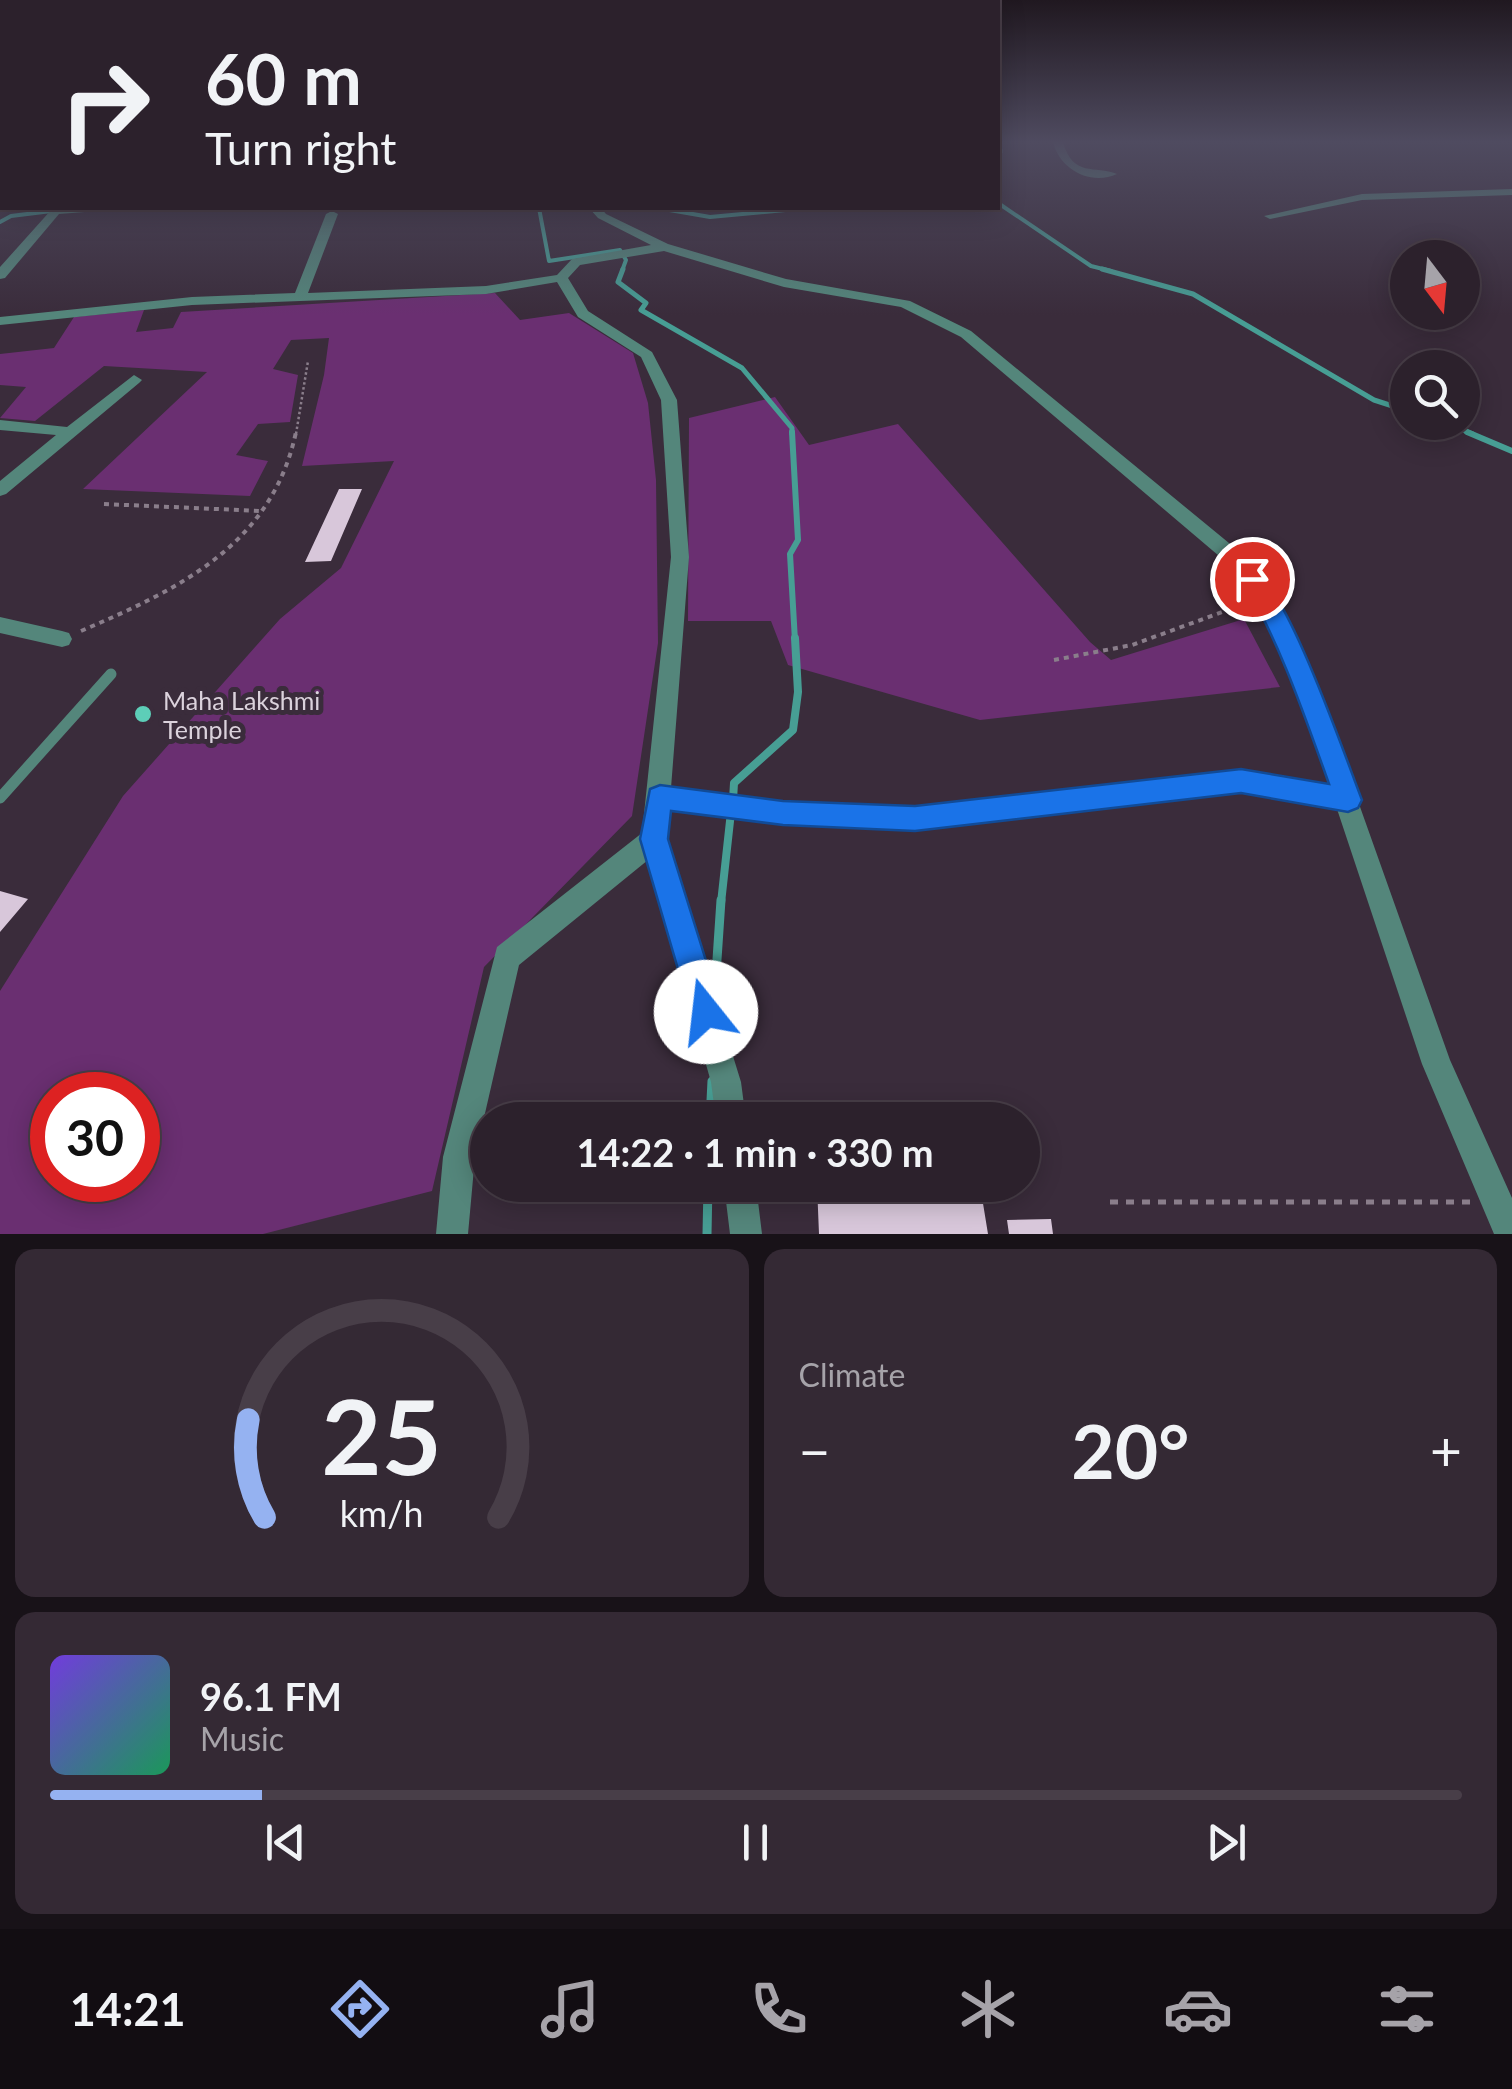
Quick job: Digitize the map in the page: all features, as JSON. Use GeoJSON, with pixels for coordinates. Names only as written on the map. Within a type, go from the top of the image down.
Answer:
{"type":"FeatureCollection","features":[{"type":"Feature","properties":{"kind":"street"},"geometry":{"type":"LineString","coordinates":[[1270,216],[1349,200]]}},
{"type":"Feature","properties":{"kind":"street"},"geometry":{"type":"LineString","coordinates":[[0,275],[56,211],[70,210]]}},
{"type":"Feature","properties":{"kind":"street"},"geometry":{"type":"LineString","coordinates":[[597,210],[664,247],[784,283],[905,304],[966,334],[1240,562],[1266,596],[1306,686],[1437,1064],[1511,1234]]}},
{"type":"Feature","properties":{"kind":"street"},"geometry":{"type":"LineString","coordinates":[[300,297],[332,214]]}},
{"type":"Feature","properties":{"kind":"street"},"geometry":{"type":"LineString","coordinates":[[0,321],[192,301],[486,290],[561,278],[576,262],[664,247]]}},
{"type":"Feature","properties":{"kind":"street"},"geometry":{"type":"LineString","coordinates":[[561,278],[583,314],[647,355],[669,400],[680,557],[654,839],[729,1102]]}},
{"type":"Feature","properties":{"kind":"street"},"geometry":{"type":"LineString","coordinates":[[0,490],[8,475],[72,432],[134,380]]}},
{"type":"Feature","properties":{"kind":"street"},"geometry":{"type":"LineString","coordinates":[[0,425],[72,432]]}},
{"type":"Feature","properties":{"kind":"street"},"geometry":{"type":"LineString","coordinates":[[0,625],[62,639]]}},
{"type":"Feature","properties":{"kind":"street"},"geometry":{"type":"LineString","coordinates":[[660,798],[783,813],[915,818],[1241,781],[1348,800]]}},
{"type":"Feature","properties":{"kind":"street"},"geometry":{"type":"LineString","coordinates":[[452,1234],[458,1157],[507,957],[654,839]]}},
{"type":"Feature","properties":{"kind":"street"},"geometry":{"type":"LineString","coordinates":[[742,1202],[746,1234]]}},
{"type":"Feature","properties":{"kind":"lane"},"geometry":{"type":"LineString","coordinates":[[0,798],[111,674]]}},
{"type":"Feature","properties":{"kind":"path"},"geometry":{"type":"LineString","coordinates":[[62,639],[122,614],[240,544],[284,474],[308,360]]}},
{"type":"Feature","properties":{"kind":"path"},"geometry":{"type":"LineString","coordinates":[[104,504],[261,511]]}},
{"type":"Feature","properties":{"kind":"path"},"geometry":{"type":"LineString","coordinates":[[1054,660],[1132,646],[1266,596]]}},
{"type":"Feature","properties":{"kind":"path"},"geometry":{"type":"LineString","coordinates":[[1110,1202],[1499,1202]]}},
{"type":"Feature","properties":{"kind":"shaded area"},"geometry":{"type":"Polygon","coordinates":[[[495,293],[520,320],[569,313],[633,353],[648,403],[656,480],[658,643],[632,816],[484,967],[432,1191],[263,1234],[0,1234],[0,991],[123,796],[280,619],[341,568],[394,461],[302,466],[329,338],[291,340],[273,369],[298,375],[290,422],[258,424],[236,455],[268,461],[250,496],[83,489],[207,372],[104,366],[35,421],[0,418],[26,387],[0,385],[0,354],[54,348],[74,317],[144,310],[136,332],[173,328],[181,312],[495,293]]]}},
{"type":"Feature","properties":{"kind":"shaded area"},"geometry":{"type":"Polygon","coordinates":[[[775,397],[809,445],[898,424],[1090,642],[1111,660],[1244,619],[1280,687],[980,720],[788,665],[771,621],[688,621],[689,418],[775,397]]]}},
{"type":"Feature","properties":{"kind":"building"},"geometry":{"type":"Polygon","coordinates":[[[339,489],[362,489],[331,561],[305,562],[339,489]]]}},
{"type":"Feature","properties":{"kind":"building"},"geometry":{"type":"Polygon","coordinates":[[[0,891],[28,899],[0,932],[0,891]]]}},
{"type":"Feature","properties":{"kind":"building"},"geometry":{"type":"Polygon","coordinates":[[[818,1202],[983,1202],[988,1234],[819,1234],[818,1202]]]}},
{"type":"Feature","properties":{"kind":"building"},"geometry":{"type":"Polygon","coordinates":[[[1051,1219],[1053,1234],[1009,1234],[1007,1220],[1051,1219]]]}},
{"type":"Feature","properties":{"kind":"waterway"},"geometry":{"type":"LineString","coordinates":[[1000,204],[1091,266],[1111,271]]}},
{"type":"Feature","properties":{"kind":"waterway"},"geometry":{"type":"LineString","coordinates":[[0,222],[11,216],[60,210]]}},
{"type":"Feature","properties":{"kind":"waterway"},"geometry":{"type":"LineString","coordinates":[[539,210],[549,261],[620,250],[626,260],[622,271]]}},
{"type":"Feature","properties":{"kind":"waterway"},"geometry":{"type":"LineString","coordinates":[[670,210],[710,217],[785,210]]}},
{"type":"Feature","properties":{"kind":"waterway"},"geometry":{"type":"LineString","coordinates":[[623,269],[618,282],[646,303],[641,310],[742,368],[792,432]]}},
{"type":"Feature","properties":{"kind":"waterway"},"geometry":{"type":"LineString","coordinates":[[1102,269],[1193,294],[1374,400],[1390,405]]}},
{"type":"Feature","properties":{"kind":"waterway"},"geometry":{"type":"LineString","coordinates":[[792,432],[798,540],[790,554],[795,641]]}},
{"type":"Feature","properties":{"kind":"waterway"},"geometry":{"type":"LineString","coordinates":[[1480,437],[1512,451]]}},
{"type":"Feature","properties":{"kind":"waterway"},"geometry":{"type":"LineString","coordinates":[[733,800],[734,783],[793,730],[798,692],[795,638]]}},
{"type":"Feature","properties":{"kind":"waterway"},"geometry":{"type":"LineString","coordinates":[[721,903],[731,812]]}},
{"type":"Feature","properties":{"kind":"waterway"},"geometry":{"type":"LineString","coordinates":[[714,1004],[721,900]]}},
{"type":"Feature","properties":{"kind":"waterway"},"geometry":{"type":"LineString","coordinates":[[711,1102],[712,1081]]}},
{"type":"Feature","properties":{"kind":"waterway"},"geometry":{"type":"LineString","coordinates":[[707,1234],[708,1202]]}},
{"type":"Feature","properties":{"kind":"place","name":"Maha Lakshmi Temple"},"geometry":{"type":"Point","coordinates":[143,714]}},
{"type":"Feature","properties":{"kind":"route"},"geometry":{"type":"LineString","coordinates":[[706,1012],[654,839],[660,798],[783,813],[915,818],[1241,781],[1348,800],[1306,686],[1266,596],[1252,579]]}}]}
